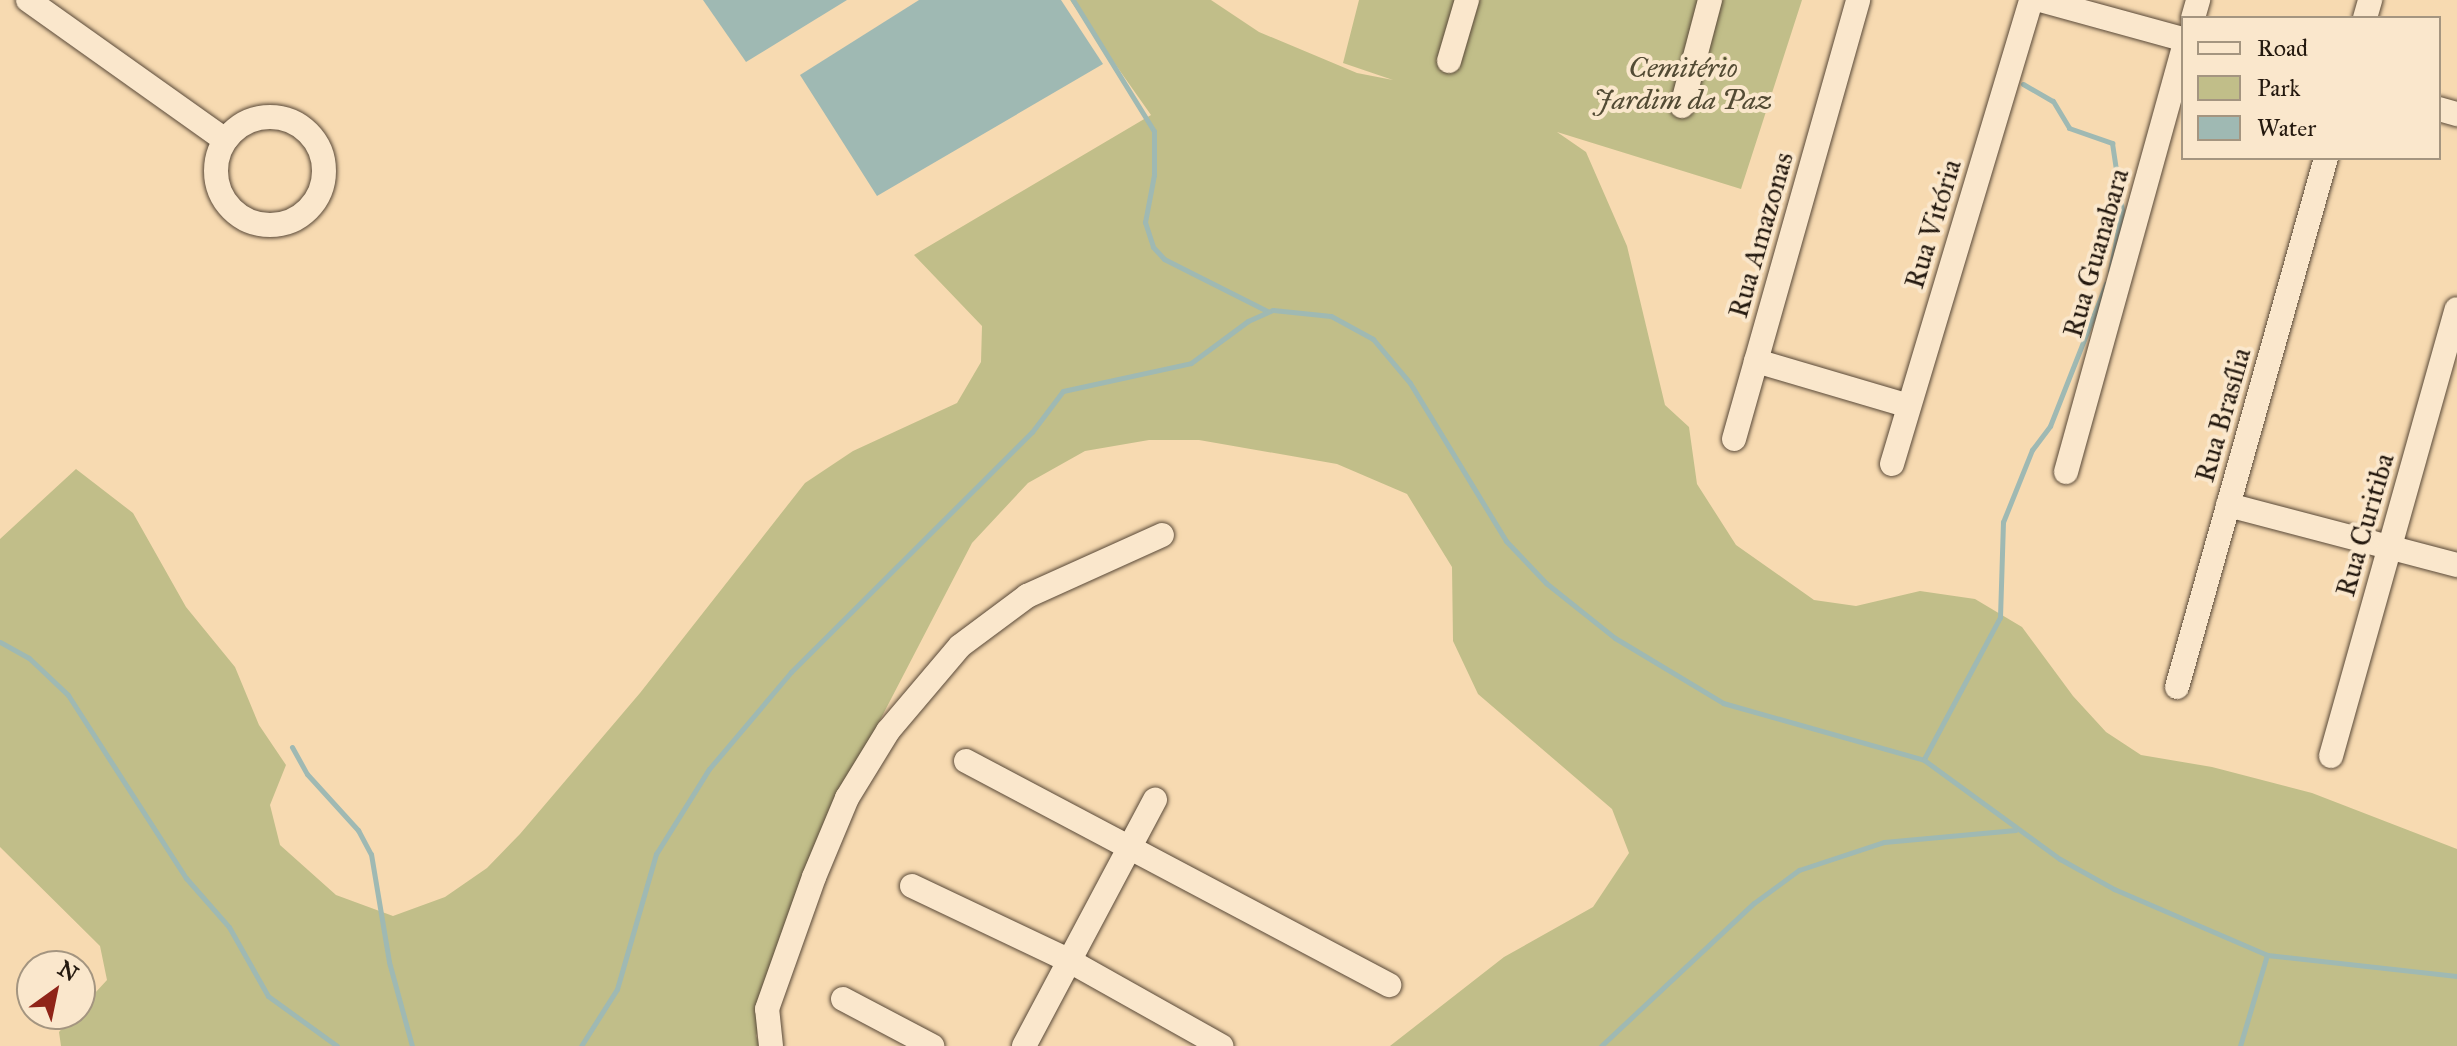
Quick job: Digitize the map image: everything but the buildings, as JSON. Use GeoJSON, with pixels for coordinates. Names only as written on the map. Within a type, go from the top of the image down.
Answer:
{"type":"FeatureCollection","features":[{"type":"Feature","properties":{"kind":"street"},"geometry":{"type":"LineString","coordinates":[[28,0],[225,140]]}},
{"type":"Feature","properties":{"kind":"street"},"geometry":{"type":"LineString","coordinates":[[1449,61],[1467,0]]}},
{"type":"Feature","properties":{"kind":"street"},"geometry":{"type":"LineString","coordinates":[[1682,106],[1710,0]]}},
{"type":"Feature","properties":{"kind":"street","name":"Rua Amazonas"},"geometry":{"type":"LineString","coordinates":[[1734,439],[1858,0]]}},
{"type":"Feature","properties":{"kind":"street","name":"Rua Vitória"},"geometry":{"type":"LineString","coordinates":[[1892,464],[2031,0]]}},
{"type":"Feature","properties":{"kind":"street"},"geometry":{"type":"LineString","coordinates":[[2040,0],[2181,38]]}},
{"type":"Feature","properties":{"kind":"street","name":"Rua Guanabara"},"geometry":{"type":"LineString","coordinates":[[2066,472],[2181,57]]}},
{"type":"Feature","properties":{"kind":"street"},"geometry":{"type":"LineString","coordinates":[[266,117],[282,118],[310,134],[324,163],[324,179],[310,208],[282,224],[250,221],[236,213],[218,187],[217,163],[225,140],[250,120],[266,117]]}},
{"type":"Feature","properties":{"kind":"street","name":"Rua Brasília"},"geometry":{"type":"LineString","coordinates":[[2177,687],[2325,160]]}},
{"type":"Feature","properties":{"kind":"street","name":"Rua Curitiba"},"geometry":{"type":"LineString","coordinates":[[2331,756],[2457,309]]}},
{"type":"Feature","properties":{"kind":"street"},"geometry":{"type":"LineString","coordinates":[[1756,361],[1909,406]]}},
{"type":"Feature","properties":{"kind":"street"},"geometry":{"type":"LineString","coordinates":[[2228,505],[2457,565]]}},
{"type":"Feature","properties":{"kind":"street"},"geometry":{"type":"LineString","coordinates":[[771,1046],[767,1009],[814,877],[847,798],[888,731],[960,646],[1027,596],[1162,535]]}},
{"type":"Feature","properties":{"kind":"street"},"geometry":{"type":"LineString","coordinates":[[966,761],[1130,843],[1389,985]]}},
{"type":"Feature","properties":{"kind":"street"},"geometry":{"type":"LineString","coordinates":[[1024,1046],[1155,800]]}},
{"type":"Feature","properties":{"kind":"street"},"geometry":{"type":"LineString","coordinates":[[912,886],[1068,960],[1221,1046]]}},
{"type":"Feature","properties":{"kind":"street"},"geometry":{"type":"LineString","coordinates":[[843,999],[932,1046]]}},
{"type":"Feature","properties":{"kind":"green space","name":"Cemitério Jardim da Paz"},"geometry":{"type":"Polygon","coordinates":[[[1070,0],[1211,0],[1259,32],[1357,73],[1393,80],[1343,63],[1359,0],[1802,0],[1741,189],[1557,132],[1586,152],[1627,246],[1665,405],[1689,427],[1697,484],[1736,545],[1814,600],[1856,606],[1920,591],[1975,599],[2022,627],[2073,696],[2106,732],[2141,755],[2212,767],[2312,793],[2457,849],[2457,1046],[1390,1046],[1504,957],[1593,907],[1629,853],[1612,809],[1478,694],[1453,641],[1452,567],[1407,494],[1337,464],[1199,440],[1149,440],[1085,451],[1028,483],[972,543],[837,803],[756,1036],[761,1046],[61,1046],[61,1030],[96,1030],[96,992],[107,980],[100,946],[0,847],[0,539],[76,469],[133,513],[186,607],[235,667],[259,725],[286,765],[270,805],[280,845],[336,895],[393,916],[445,897],[487,868],[520,834],[640,693],[805,483],[853,451],[957,403],[981,362],[982,326],[914,255],[1151,115],[1070,0]]]}},
{"type":"Feature","properties":{"kind":"water"},"geometry":{"type":"Polygon","coordinates":[[[703,0],[847,0],[746,62],[703,0]]]}},
{"type":"Feature","properties":{"kind":"water"},"geometry":{"type":"Polygon","coordinates":[[[919,0],[1061,0],[1103,64],[877,196],[800,75],[919,0]]]}},
{"type":"Feature","properties":{"kind":"waterway"},"geometry":{"type":"LineString","coordinates":[[1073,0],[1154,131],[1154,175],[1145,222],[1153,247],[1164,259],[1267,311]]}},
{"type":"Feature","properties":{"kind":"waterway"},"geometry":{"type":"LineString","coordinates":[[2023,84],[2053,101],[2069,128],[2112,143],[2122,210],[2110,271]]}},
{"type":"Feature","properties":{"kind":"waterway"},"geometry":{"type":"LineString","coordinates":[[1924,759],[2000,617],[2003,522],[2032,450],[2050,426],[2106,284]]}},
{"type":"Feature","properties":{"kind":"waterway"},"geometry":{"type":"LineString","coordinates":[[581,1046],[617,989],[656,854],[709,769],[791,672],[1032,432],[1063,391],[1191,363],[1248,321],[1273,310],[1331,316],[1373,339],[1410,383],[1506,541],[1546,583],[1615,638],[1723,703],[1924,760],[2060,859],[2114,889],[2267,955],[2457,976]]}},
{"type":"Feature","properties":{"kind":"waterway"},"geometry":{"type":"LineString","coordinates":[[0,642],[29,658],[68,695],[186,878],[229,927],[268,996],[337,1046]]}},
{"type":"Feature","properties":{"kind":"waterway"},"geometry":{"type":"LineString","coordinates":[[292,747],[307,774],[358,830],[371,854],[389,962],[412,1046]]}},
{"type":"Feature","properties":{"kind":"waterway"},"geometry":{"type":"LineString","coordinates":[[1601,1046],[1754,903],[1799,870],[1884,842],[2015,830]]}},
{"type":"Feature","properties":{"kind":"waterway"},"geometry":{"type":"LineString","coordinates":[[2240,1046],[2267,955]]}}]}
